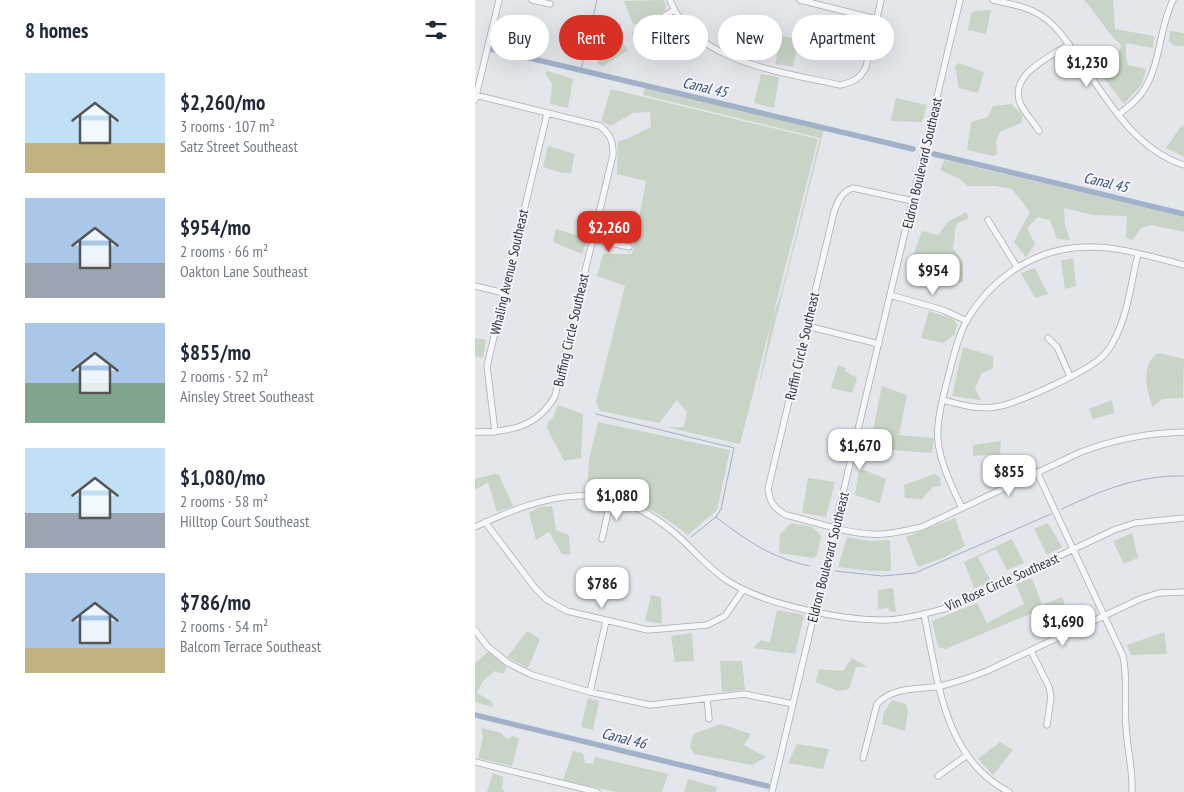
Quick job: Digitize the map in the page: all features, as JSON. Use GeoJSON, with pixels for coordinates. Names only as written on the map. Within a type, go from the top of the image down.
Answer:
{"type":"FeatureCollection","features":[{"type":"Feature","properties":{"kind":"street"},"geometry":{"type":"LineString","coordinates":[[475,97],[499,0]]}},
{"type":"Feature","properties":{"kind":"street"},"geometry":{"type":"LineString","coordinates":[[533,0],[550,4]]}},
{"type":"Feature","properties":{"kind":"street"},"geometry":{"type":"LineString","coordinates":[[670,0],[674,10],[709,46],[725,55],[749,63],[840,85],[853,82],[861,76],[867,60]]}},
{"type":"Feature","properties":{"kind":"street"},"geometry":{"type":"LineString","coordinates":[[800,0],[860,15]]}},
{"type":"Feature","properties":{"kind":"street"},"geometry":{"type":"LineString","coordinates":[[877,15],[881,0]]}},
{"type":"Feature","properties":{"kind":"street","name":"Eldron Boulevard Southeast"},"geometry":{"type":"LineString","coordinates":[[772,792],[959,0]]}},
{"type":"Feature","properties":{"kind":"street"},"geometry":{"type":"LineString","coordinates":[[993,0],[1024,7],[1040,15],[1055,26],[1118,115],[1135,134],[1149,145],[1184,165]]}},
{"type":"Feature","properties":{"kind":"street"},"geometry":{"type":"LineString","coordinates":[[1118,115],[1132,105],[1145,88],[1154,67],[1165,15],[1173,0]]}},
{"type":"Feature","properties":{"kind":"street"},"geometry":{"type":"LineString","coordinates":[[666,15],[674,10]]}},
{"type":"Feature","properties":{"kind":"street"},"geometry":{"type":"LineString","coordinates":[[1039,131],[1021,104],[1018,86],[1024,75],[1069,44]]}},
{"type":"Feature","properties":{"kind":"street","name":"Buffing Circle Southeast"},"geometry":{"type":"LineString","coordinates":[[475,97],[600,126],[609,133],[613,142],[613,155],[555,396],[541,416],[531,422],[495,432],[475,432]]}},
{"type":"Feature","properties":{"kind":"street","name":"Whaling Avenue Southeast"},"geometry":{"type":"LineString","coordinates":[[495,432],[487,366],[547,114]]}},
{"type":"Feature","properties":{"kind":"street","name":"Ruffin Circle Southeast"},"geometry":{"type":"LineString","coordinates":[[913,201],[853,188],[845,190],[834,212],[768,489],[770,501],[776,509],[786,515],[859,532],[882,534],[898,532],[922,526],[1037,472],[1107,442],[1138,435],[1184,432]]}},
{"type":"Feature","properties":{"kind":"street"},"geometry":{"type":"LineString","coordinates":[[988,220],[1017,268]]}},
{"type":"Feature","properties":{"kind":"street"},"geometry":{"type":"LineString","coordinates":[[593,239],[629,247]]}},
{"type":"Feature","properties":{"kind":"street"},"geometry":{"type":"LineString","coordinates":[[962,508],[938,448],[938,430],[943,400],[958,341],[967,321],[990,290],[1017,268],[1053,252],[1071,248],[1114,248],[1184,265]]}},
{"type":"Feature","properties":{"kind":"street"},"geometry":{"type":"LineString","coordinates":[[943,400],[973,407],[995,408],[1012,403],[1070,376],[1102,357],[1113,343],[1120,328],[1138,254]]}},
{"type":"Feature","properties":{"kind":"street"},"geometry":{"type":"LineString","coordinates":[[475,286],[504,293]]}},
{"type":"Feature","properties":{"kind":"street"},"geometry":{"type":"LineString","coordinates":[[890,296],[943,310],[967,321]]}},
{"type":"Feature","properties":{"kind":"street"},"geometry":{"type":"LineString","coordinates":[[807,326],[879,344]]}},
{"type":"Feature","properties":{"kind":"street"},"geometry":{"type":"LineString","coordinates":[[1048,338],[1057,347],[1070,376]]}},
{"type":"Feature","properties":{"kind":"street"},"geometry":{"type":"LineString","coordinates":[[1037,472],[1105,615],[1125,667],[1126,728],[1131,761],[1132,792]]}},
{"type":"Feature","properties":{"kind":"street","name":"Vin Rose Circle Southeast"},"geometry":{"type":"LineString","coordinates":[[475,527],[546,499],[578,495],[611,498],[639,508],[657,518],[710,568],[743,590],[773,601],[815,611],[852,618],[889,620],[951,607],[1135,523],[1184,518]]}},
{"type":"Feature","properties":{"kind":"street"},"geometry":{"type":"LineString","coordinates":[[602,539],[611,498]]}},
{"type":"Feature","properties":{"kind":"street"},"geometry":{"type":"LineString","coordinates":[[485,522],[546,599],[567,611],[648,630],[707,625],[725,616],[743,590]]}},
{"type":"Feature","properties":{"kind":"street"},"geometry":{"type":"LineString","coordinates":[[863,758],[874,713],[883,697],[893,692],[940,686],[987,672],[1105,615],[1159,593],[1184,592]]}},
{"type":"Feature","properties":{"kind":"street"},"geometry":{"type":"LineString","coordinates":[[924,614],[949,722],[966,756],[994,784],[1009,792]]}},
{"type":"Feature","properties":{"kind":"street"},"geometry":{"type":"LineString","coordinates":[[590,692],[606,621]]}},
{"type":"Feature","properties":{"kind":"street"},"geometry":{"type":"LineString","coordinates":[[475,630],[487,646],[508,663],[532,675],[590,692],[650,705],[743,694],[793,704]]}},
{"type":"Feature","properties":{"kind":"street"},"geometry":{"type":"LineString","coordinates":[[1031,650],[1049,687],[1051,697],[1047,725]]}},
{"type":"Feature","properties":{"kind":"street"},"geometry":{"type":"LineString","coordinates":[[707,698],[709,719]]}},
{"type":"Feature","properties":{"kind":"street"},"geometry":{"type":"LineString","coordinates":[[939,776],[966,756]]}},
{"type":"Feature","properties":{"kind":"street"},"geometry":{"type":"LineString","coordinates":[[475,762],[597,792]]}},
{"type":"Feature","properties":{"kind":"green space"},"geometry":{"type":"Polygon","coordinates":[[[663,0],[666,4],[665,11],[658,15],[633,15],[633,24],[624,1],[663,0]]]}},
{"type":"Feature","properties":{"kind":"green space"},"geometry":{"type":"Polygon","coordinates":[[[1084,0],[1113,0],[1115,29],[1154,36],[1153,48],[1126,43],[1128,65],[1146,69],[1142,84],[1124,104],[1095,66],[1118,57],[1121,45],[1084,0]]]}},
{"type":"Feature","properties":{"kind":"green space"},"geometry":{"type":"Polygon","coordinates":[[[991,10],[986,34],[968,30],[971,13],[991,10]]]}},
{"type":"Feature","properties":{"kind":"green space"},"geometry":{"type":"Polygon","coordinates":[[[1170,31],[1184,33],[1184,46],[1173,45],[1169,41],[1170,31]]]}},
{"type":"Feature","properties":{"kind":"green space"},"geometry":{"type":"Polygon","coordinates":[[[782,36],[792,38],[792,60],[794,60],[793,67],[775,64],[776,60],[782,60],[782,36]]]}},
{"type":"Feature","properties":{"kind":"green space"},"geometry":{"type":"Polygon","coordinates":[[[623,40],[624,45],[628,50],[623,53],[623,40]]]}},
{"type":"Feature","properties":{"kind":"green space"},"geometry":{"type":"Polygon","coordinates":[[[597,60],[612,60],[603,66],[598,64],[597,60]]]}},
{"type":"Feature","properties":{"kind":"green space"},"geometry":{"type":"Polygon","coordinates":[[[959,63],[984,72],[978,93],[959,88],[955,66],[959,63]]]}},
{"type":"Feature","properties":{"kind":"green space"},"geometry":{"type":"Polygon","coordinates":[[[548,71],[573,79],[568,108],[550,104],[552,84],[545,73],[548,71]]]}},
{"type":"Feature","properties":{"kind":"green space"},"geometry":{"type":"Polygon","coordinates":[[[761,74],[779,77],[774,108],[754,103],[761,74]]]}},
{"type":"Feature","properties":{"kind":"green space"},"geometry":{"type":"Polygon","coordinates":[[[646,83],[824,129],[758,390],[772,319],[782,291],[820,138],[643,95],[646,83]]]}},
{"type":"Feature","properties":{"kind":"green space"},"geometry":{"type":"Polygon","coordinates":[[[611,89],[818,139],[740,444],[666,427],[684,427],[687,412],[677,400],[659,423],[600,411],[596,402],[625,286],[597,276],[603,254],[632,254],[646,181],[617,174],[618,141],[627,139],[651,127],[650,112],[633,113],[611,126],[601,121],[611,89]]]}},
{"type":"Feature","properties":{"kind":"green space"},"geometry":{"type":"Polygon","coordinates":[[[896,98],[927,105],[922,122],[892,121],[896,98]]]}},
{"type":"Feature","properties":{"kind":"green space"},"geometry":{"type":"Polygon","coordinates":[[[1011,104],[1023,115],[1021,123],[1000,132],[996,142],[997,154],[993,156],[967,150],[971,122],[988,117],[993,106],[1011,104]]]}},
{"type":"Feature","properties":{"kind":"green space"},"geometry":{"type":"Polygon","coordinates":[[[1182,125],[1184,126],[1184,157],[1166,148],[1182,125]]]}},
{"type":"Feature","properties":{"kind":"green space"},"geometry":{"type":"Polygon","coordinates":[[[548,146],[575,154],[571,173],[562,173],[543,167],[548,146]]]}},
{"type":"Feature","properties":{"kind":"green space"},"geometry":{"type":"Polygon","coordinates":[[[944,160],[1184,217],[1184,232],[1151,225],[1141,228],[1133,240],[1126,238],[1127,216],[1093,215],[1064,208],[1065,225],[1070,240],[1057,239],[1050,220],[1038,217],[1027,228],[1035,244],[1026,257],[1014,242],[1030,212],[1012,189],[995,186],[968,186],[960,179],[940,170],[944,160]]]}},
{"type":"Feature","properties":{"kind":"green space"},"geometry":{"type":"Polygon","coordinates":[[[966,212],[969,218],[956,224],[953,248],[963,262],[963,282],[953,283],[909,267],[922,231],[938,235],[948,222],[966,212]]]}},
{"type":"Feature","properties":{"kind":"green space"},"geometry":{"type":"Polygon","coordinates":[[[556,229],[583,237],[586,243],[582,254],[553,242],[556,229]]]}},
{"type":"Feature","properties":{"kind":"green space"},"geometry":{"type":"Polygon","coordinates":[[[1073,258],[1076,286],[1065,289],[1061,261],[1073,258]]]}},
{"type":"Feature","properties":{"kind":"green space"},"geometry":{"type":"Polygon","coordinates":[[[1035,268],[1048,294],[1035,298],[1021,273],[1035,268]]]}},
{"type":"Feature","properties":{"kind":"green space"},"geometry":{"type":"Polygon","coordinates":[[[929,311],[953,319],[957,324],[955,334],[943,343],[921,338],[929,311]]]}},
{"type":"Feature","properties":{"kind":"green space"},"geometry":{"type":"Polygon","coordinates":[[[475,338],[486,340],[483,358],[475,356],[475,338]]]}},
{"type":"Feature","properties":{"kind":"green space"},"geometry":{"type":"Polygon","coordinates":[[[963,347],[993,356],[993,368],[981,374],[975,388],[981,400],[952,396],[963,347]]]}},
{"type":"Feature","properties":{"kind":"green space"},"geometry":{"type":"Polygon","coordinates":[[[1158,353],[1184,359],[1183,398],[1163,399],[1152,407],[1146,377],[1152,358],[1158,353]]]}},
{"type":"Feature","properties":{"kind":"green space"},"geometry":{"type":"Polygon","coordinates":[[[838,365],[846,368],[845,371],[857,378],[852,393],[831,388],[838,365]]]}},
{"type":"Feature","properties":{"kind":"green space"},"geometry":{"type":"Polygon","coordinates":[[[882,386],[907,395],[899,435],[934,438],[932,453],[893,450],[870,445],[882,386]]]}},
{"type":"Feature","properties":{"kind":"green space"},"geometry":{"type":"Polygon","coordinates":[[[1112,400],[1114,413],[1093,419],[1089,409],[1112,400]]]}},
{"type":"Feature","properties":{"kind":"green space"},"geometry":{"type":"Polygon","coordinates":[[[558,405],[583,414],[581,458],[564,461],[547,428],[548,422],[553,417],[558,405]]]}},
{"type":"Feature","properties":{"kind":"green space"},"geometry":{"type":"Polygon","coordinates":[[[598,422],[730,450],[717,510],[688,535],[653,511],[628,499],[601,492],[587,491],[589,460],[598,422]]]}},
{"type":"Feature","properties":{"kind":"green space"},"geometry":{"type":"Polygon","coordinates":[[[1001,441],[1000,454],[973,456],[973,445],[1001,441]]]}},
{"type":"Feature","properties":{"kind":"green space"},"geometry":{"type":"Polygon","coordinates":[[[864,470],[886,479],[880,503],[855,495],[859,471],[864,470]]]}},
{"type":"Feature","properties":{"kind":"green space"},"geometry":{"type":"Polygon","coordinates":[[[494,474],[499,475],[513,506],[497,512],[488,482],[475,490],[475,479],[494,474]]]}},
{"type":"Feature","properties":{"kind":"green space"},"geometry":{"type":"Polygon","coordinates":[[[934,474],[940,477],[941,486],[933,487],[922,499],[905,498],[904,485],[934,474]]]}},
{"type":"Feature","properties":{"kind":"green space"},"geometry":{"type":"Polygon","coordinates":[[[808,478],[835,482],[826,517],[802,513],[808,478]]]}},
{"type":"Feature","properties":{"kind":"green space"},"geometry":{"type":"Polygon","coordinates":[[[552,506],[556,530],[569,535],[570,555],[562,554],[549,532],[536,540],[529,513],[539,507],[552,506]]]}},
{"type":"Feature","properties":{"kind":"green space"},"geometry":{"type":"Polygon","coordinates":[[[955,518],[965,546],[943,558],[918,567],[906,537],[955,518]]]}},
{"type":"Feature","properties":{"kind":"green space"},"geometry":{"type":"Polygon","coordinates":[[[791,523],[813,527],[821,536],[817,555],[813,558],[779,553],[780,534],[791,523]]]}},
{"type":"Feature","properties":{"kind":"green space"},"geometry":{"type":"Polygon","coordinates":[[[1048,523],[1062,547],[1047,555],[1034,529],[1048,523]]]}},
{"type":"Feature","properties":{"kind":"green space"},"geometry":{"type":"Polygon","coordinates":[[[1132,533],[1138,558],[1124,564],[1113,541],[1132,533]]]}},
{"type":"Feature","properties":{"kind":"green space"},"geometry":{"type":"Polygon","coordinates":[[[847,537],[869,541],[890,540],[891,571],[870,571],[838,567],[847,537]]]}},
{"type":"Feature","properties":{"kind":"green space"},"geometry":{"type":"Polygon","coordinates":[[[1012,539],[1024,563],[1007,570],[996,549],[978,557],[991,582],[974,588],[964,562],[1012,539]]]}},
{"type":"Feature","properties":{"kind":"green space"},"geometry":{"type":"Polygon","coordinates":[[[1032,578],[1042,605],[1062,597],[1069,616],[1055,623],[1045,608],[945,649],[938,647],[932,621],[977,603],[987,623],[1024,604],[1016,584],[1032,578]]]}},
{"type":"Feature","properties":{"kind":"green space"},"geometry":{"type":"Polygon","coordinates":[[[893,588],[896,612],[891,612],[888,608],[878,609],[878,590],[893,588]]]}},
{"type":"Feature","properties":{"kind":"green space"},"geometry":{"type":"Polygon","coordinates":[[[651,595],[661,597],[662,624],[645,621],[651,595]]]}},
{"type":"Feature","properties":{"kind":"green space"},"geometry":{"type":"Polygon","coordinates":[[[777,610],[804,615],[795,654],[753,648],[761,640],[770,642],[777,610]]]}},
{"type":"Feature","properties":{"kind":"green space"},"geometry":{"type":"Polygon","coordinates":[[[527,631],[540,639],[528,668],[507,657],[527,631]]]}},
{"type":"Feature","properties":{"kind":"green space"},"geometry":{"type":"Polygon","coordinates":[[[1164,632],[1167,654],[1131,655],[1127,645],[1164,632]]]}},
{"type":"Feature","properties":{"kind":"green space"},"geometry":{"type":"Polygon","coordinates":[[[692,633],[694,661],[675,662],[671,636],[692,633]]]}},
{"type":"Feature","properties":{"kind":"green space"},"geometry":{"type":"Polygon","coordinates":[[[489,651],[507,667],[503,674],[495,671],[483,681],[477,693],[491,701],[493,707],[475,702],[475,663],[489,651]]]}},
{"type":"Feature","properties":{"kind":"green space"},"geometry":{"type":"Polygon","coordinates":[[[852,658],[867,667],[856,667],[849,689],[837,691],[816,682],[819,669],[843,671],[852,658]]]}},
{"type":"Feature","properties":{"kind":"green space"},"geometry":{"type":"Polygon","coordinates":[[[720,661],[742,661],[745,690],[722,692],[720,661]]]}},
{"type":"Feature","properties":{"kind":"green space"},"geometry":{"type":"Polygon","coordinates":[[[588,698],[599,701],[593,730],[581,727],[588,698]]]}},
{"type":"Feature","properties":{"kind":"green space"},"geometry":{"type":"Polygon","coordinates":[[[892,700],[906,704],[908,712],[905,731],[882,724],[884,712],[892,700]]]}},
{"type":"Feature","properties":{"kind":"green space"},"geometry":{"type":"Polygon","coordinates":[[[721,724],[751,734],[744,745],[766,757],[752,765],[694,754],[690,747],[693,734],[721,724]]]}},
{"type":"Feature","properties":{"kind":"green space"},"geometry":{"type":"Polygon","coordinates":[[[481,728],[502,733],[508,739],[513,736],[519,739],[512,766],[478,758],[483,738],[481,728]]]}},
{"type":"Feature","properties":{"kind":"green space"},"geometry":{"type":"Polygon","coordinates":[[[1000,742],[1013,750],[993,775],[978,759],[1000,742]]]}},
{"type":"Feature","properties":{"kind":"green space"},"geometry":{"type":"Polygon","coordinates":[[[797,744],[829,749],[823,769],[788,763],[797,744]]]}},
{"type":"Feature","properties":{"kind":"green space"},"geometry":{"type":"Polygon","coordinates":[[[573,751],[583,753],[585,763],[593,764],[595,757],[668,774],[662,792],[616,792],[563,780],[573,751]]]}},
{"type":"Feature","properties":{"kind":"green space"},"geometry":{"type":"Polygon","coordinates":[[[493,773],[503,777],[502,789],[505,792],[487,792],[493,773]]]}},
{"type":"Feature","properties":{"kind":"green space"},"geometry":{"type":"Polygon","coordinates":[[[688,779],[717,787],[716,792],[684,792],[688,779]]]}},
{"type":"Feature","properties":{"kind":"waterway"},"geometry":{"type":"LineString","coordinates":[[581,70],[597,0]]}},
{"type":"Feature","properties":{"kind":"waterway","name":"Canal 45"},"geometry":{"type":"LineString","coordinates":[[537,60],[913,149]]}},
{"type":"Feature","properties":{"kind":"waterway","name":"Canal 45"},"geometry":{"type":"LineString","coordinates":[[934,154],[1184,214]]}},
{"type":"Feature","properties":{"kind":"waterway"},"geometry":{"type":"LineString","coordinates":[[596,414],[734,448],[721,509],[716,517],[691,537]]}},
{"type":"Feature","properties":{"kind":"waterway"},"geometry":{"type":"LineString","coordinates":[[1062,509],[1121,485],[1152,478],[1184,476]]}},
{"type":"Feature","properties":{"kind":"waterway"},"geometry":{"type":"LineString","coordinates":[[835,571],[882,576],[915,573],[1051,514]]}},
{"type":"Feature","properties":{"kind":"waterway"},"geometry":{"type":"LineString","coordinates":[[716,517],[759,547],[782,558],[809,566]]}},
{"type":"Feature","properties":{"kind":"waterway","name":"Canal 46"},"geometry":{"type":"LineString","coordinates":[[475,715],[767,786]]}}]}
